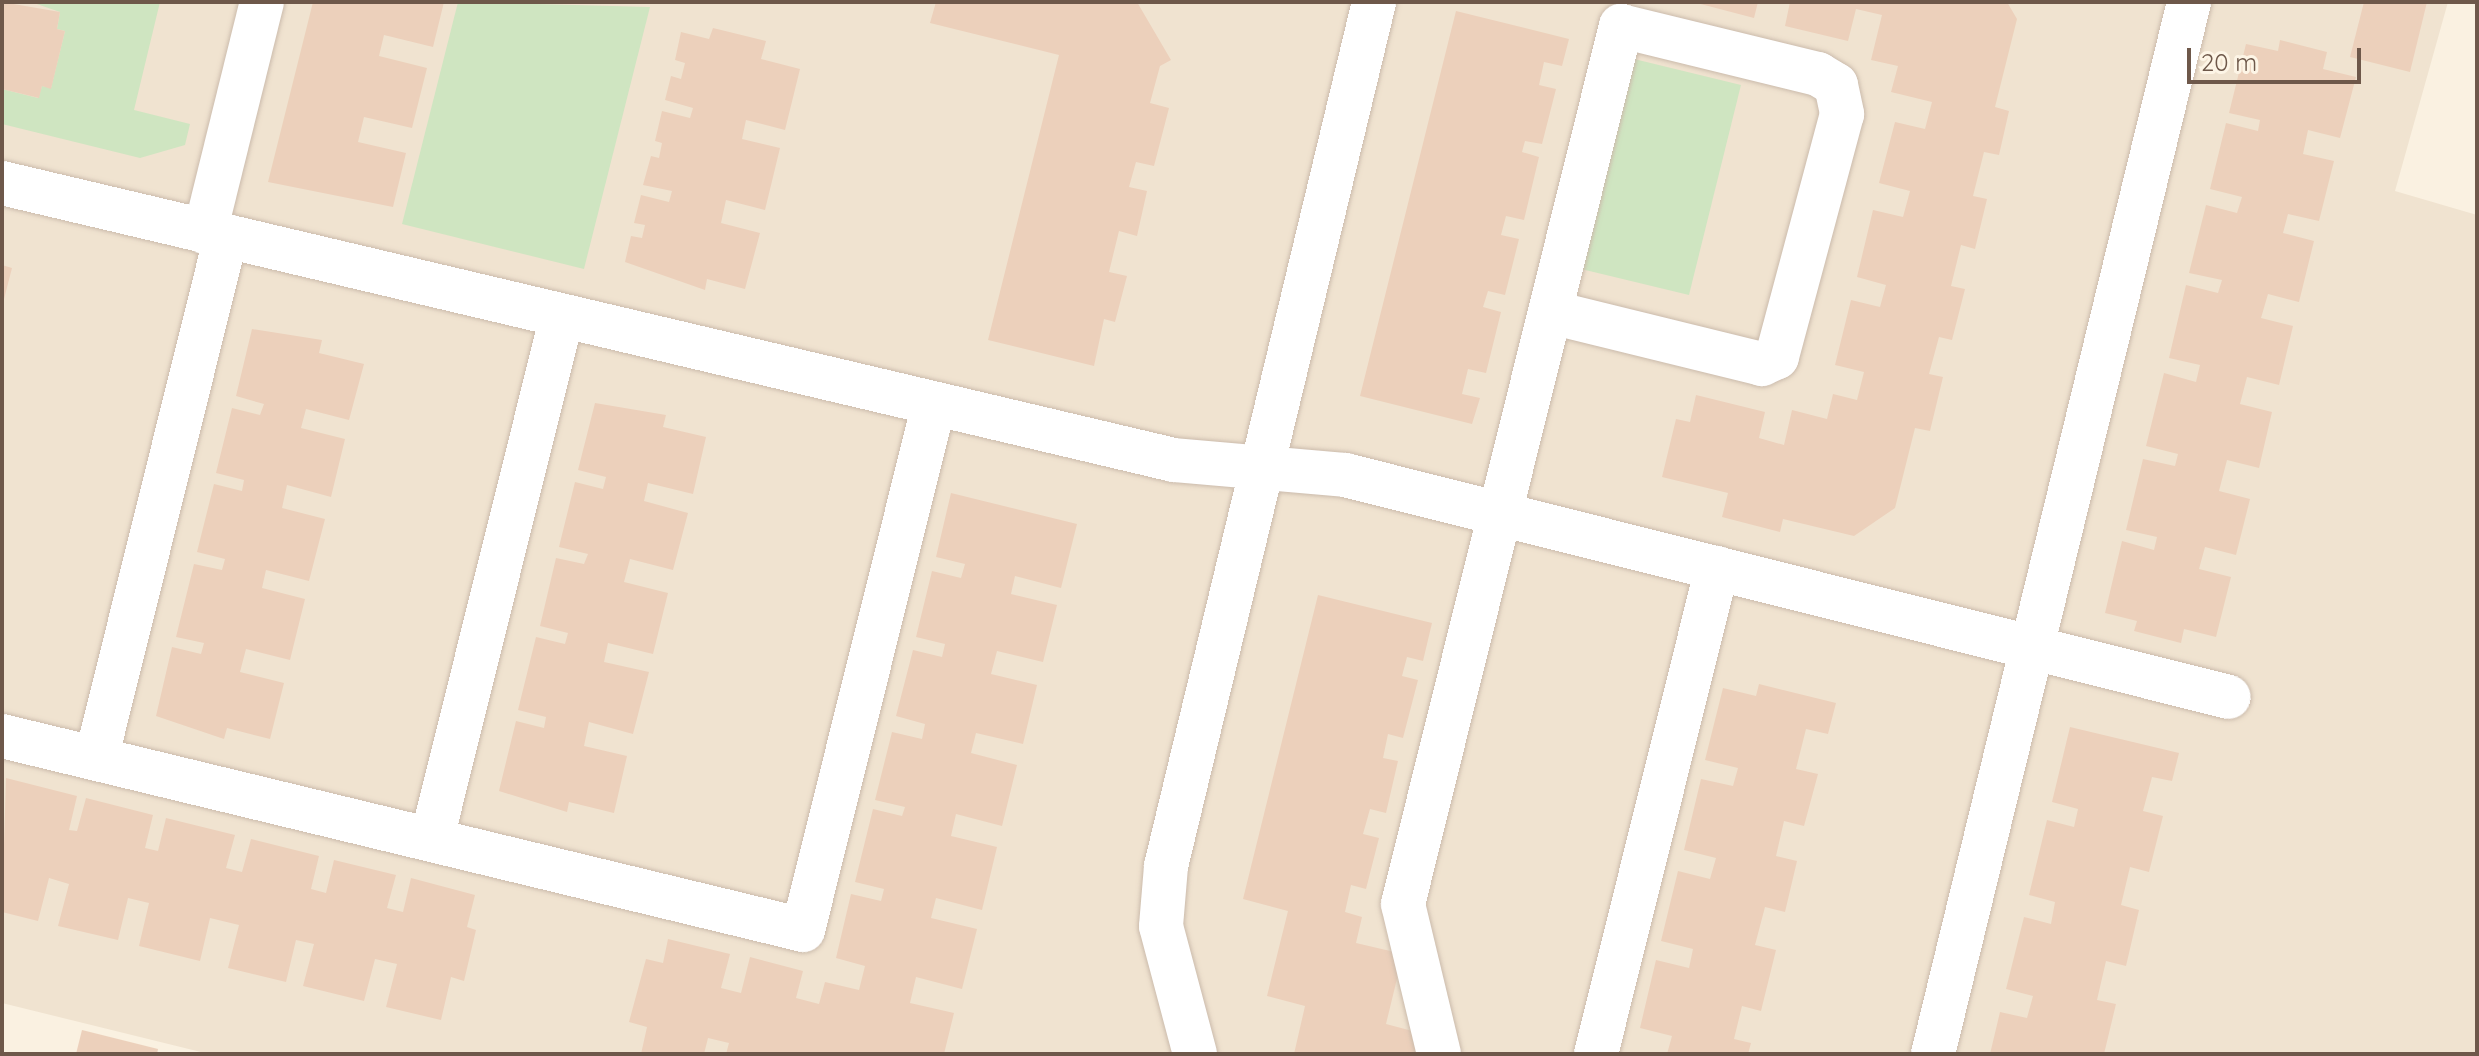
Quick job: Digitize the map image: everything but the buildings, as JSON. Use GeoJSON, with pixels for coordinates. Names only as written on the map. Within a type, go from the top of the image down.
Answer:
{"type":"FeatureCollection","features":[{"type":"Feature","properties":{"kind":"lane"},"geometry":{"type":"LineString","coordinates":[[97,755],[215,234],[262,2]]}},
{"type":"Feature","properties":{"kind":"lane"},"geometry":{"type":"LineString","coordinates":[[1195,1054],[1161,926],[1166,866],[1374,2]]}},
{"type":"Feature","properties":{"kind":"lane"},"geometry":{"type":"LineString","coordinates":[[1933,1054],[2189,2]]}},
{"type":"Feature","properties":{"kind":"lane"},"geometry":{"type":"LineString","coordinates":[[1439,1054],[1403,904],[1621,26],[1818,74],[1836,85],[1842,114],[1777,357],[1762,364],[1550,312]]}},
{"type":"Feature","properties":{"kind":"lane"},"geometry":{"type":"LineString","coordinates":[[2,183],[1174,460],[1345,475],[2229,697]]}},
{"type":"Feature","properties":{"kind":"lane"},"geometry":{"type":"LineString","coordinates":[[432,838],[562,316]]}},
{"type":"Feature","properties":{"kind":"lane"},"geometry":{"type":"LineString","coordinates":[[2,736],[97,755],[803,930],[934,404]]}},
{"type":"Feature","properties":{"kind":"lane"},"geometry":{"type":"LineString","coordinates":[[1596,1054],[1717,568]]}},
{"type":"Feature","properties":{"kind":"shaded area"},"geometry":{"type":"Polygon","coordinates":[[[2,2],[2448,2],[2395,191],[2477,215],[2477,1054],[209,1054],[2,1003],[2,2]]]}},
{"type":"Feature","properties":{"kind":"green space"},"geometry":{"type":"Polygon","coordinates":[[[31,2],[160,2],[134,110],[190,124],[185,145],[140,158],[2,124],[2,89],[38,98],[42,86],[51,88],[65,31],[57,29],[60,12],[31,2]]]}},
{"type":"Feature","properties":{"kind":"green space"},"geometry":{"type":"Polygon","coordinates":[[[458,2],[650,7],[584,269],[402,224],[458,2]]]}},
{"type":"Feature","properties":{"kind":"green space"},"geometry":{"type":"Polygon","coordinates":[[[1630,58],[1741,85],[1689,295],[1577,268],[1630,58]]]}}]}
